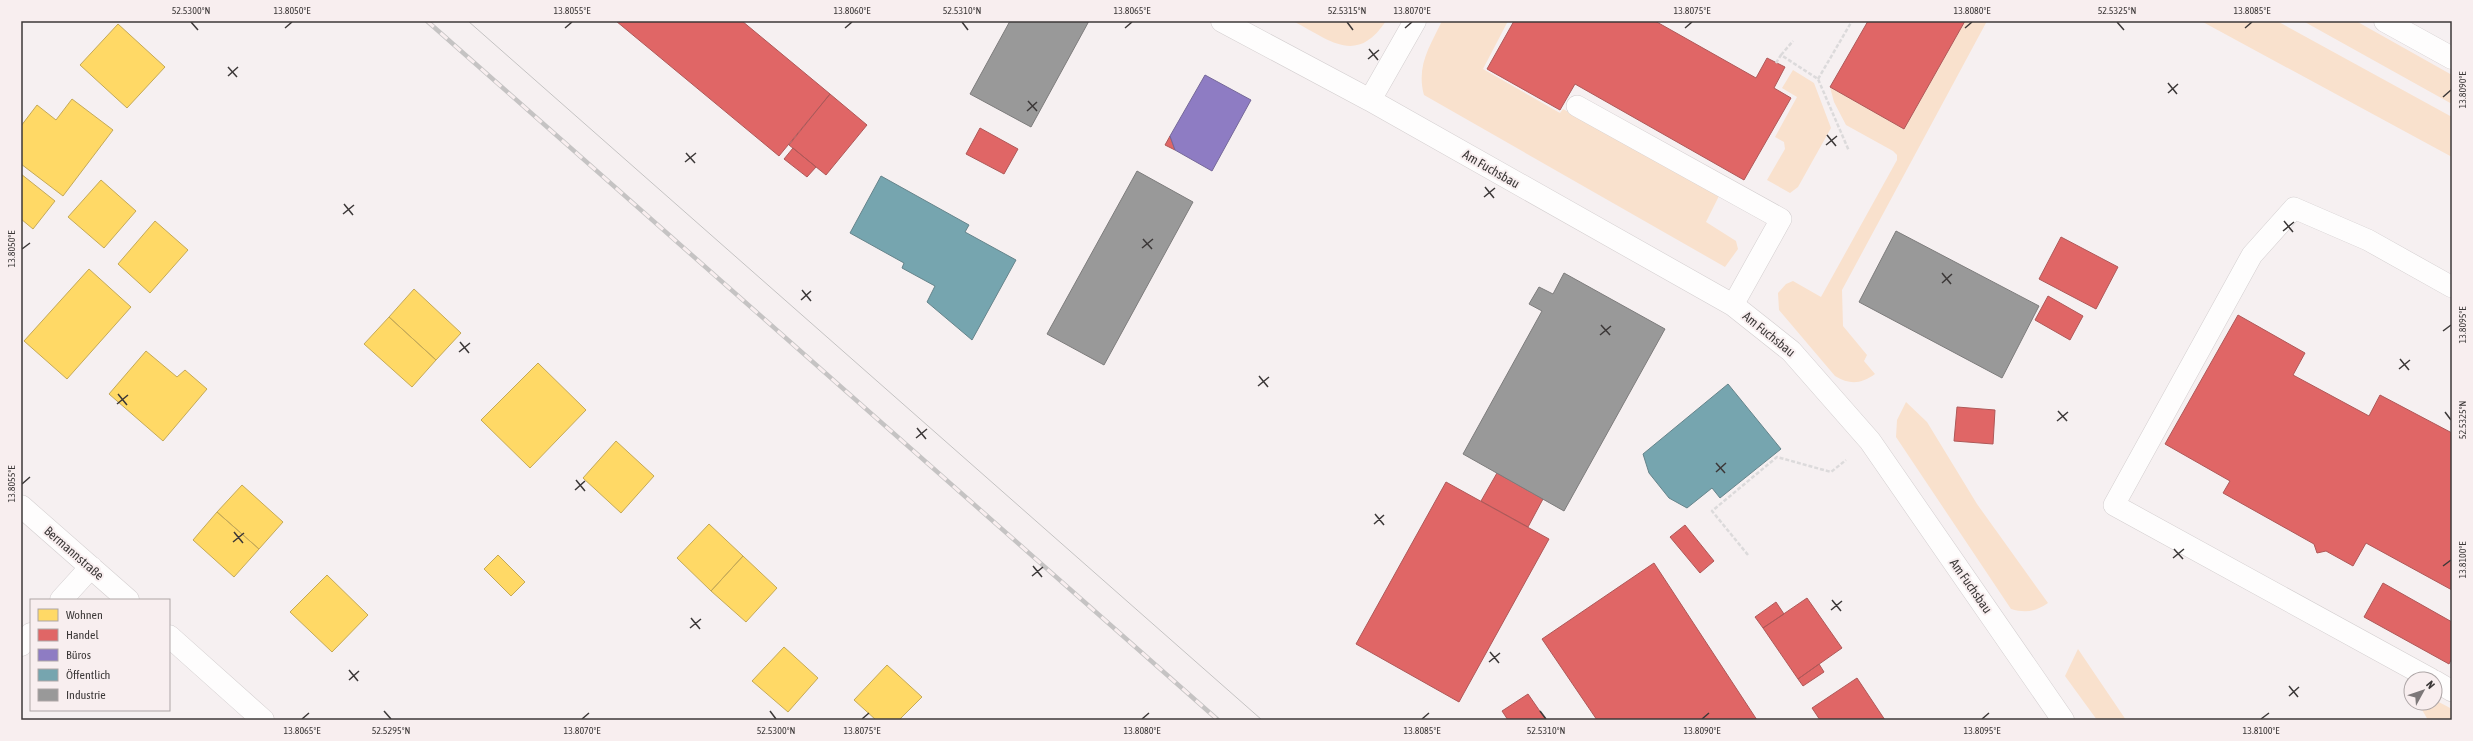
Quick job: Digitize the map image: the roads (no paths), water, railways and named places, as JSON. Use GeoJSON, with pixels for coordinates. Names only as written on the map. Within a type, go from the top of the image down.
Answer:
{"type":"FeatureCollection","features":[{"type":"Feature","properties":{"kind":"street","name":"Am Fuchsbau"},"geometry":{"type":"LineString","coordinates":[[1222,21],[1370,100],[1733,305],[1791,351],[1870,441],[2063,720]]}},
{"type":"Feature","properties":{"kind":"street"},"geometry":{"type":"LineString","coordinates":[[1370,100],[1415,21]]}},
{"type":"Feature","properties":{"kind":"street"},"geometry":{"type":"LineString","coordinates":[[2385,21],[2452,58]]}},
{"type":"Feature","properties":{"kind":"street","name":"Bermannstraße"},"geometry":{"type":"LineString","coordinates":[[21,506],[127,599]]}},
{"type":"Feature","properties":{"kind":"street"},"geometry":{"type":"LineString","coordinates":[[62,599],[91,567]]}},
{"type":"Feature","properties":{"kind":"street"},"geometry":{"type":"LineString","coordinates":[[21,645],[30,635]]}},
{"type":"Feature","properties":{"kind":"street"},"geometry":{"type":"LineString","coordinates":[[170,637],[263,720]]}},
{"type":"Feature","properties":{"kind":"lane"},"geometry":{"type":"LineString","coordinates":[[1577,106],[1781,219],[1733,305]]}},
{"type":"Feature","properties":{"kind":"lane"},"geometry":{"type":"LineString","coordinates":[[2417,671],[2114,504],[2252,255],[2294,208],[2368,240],[2452,287]]}},
{"type":"Feature","properties":{"kind":"lane"},"geometry":{"type":"LineString","coordinates":[[2443,686],[2452,691]]}},
{"type":"Feature","properties":{"kind":"tram line"},"geometry":{"type":"LineString","coordinates":[[468,21],[1262,720]]}},
{"type":"Feature","properties":{"kind":"railway"},"geometry":{"type":"LineString","coordinates":[[427,21],[1218,720]]}}]}
